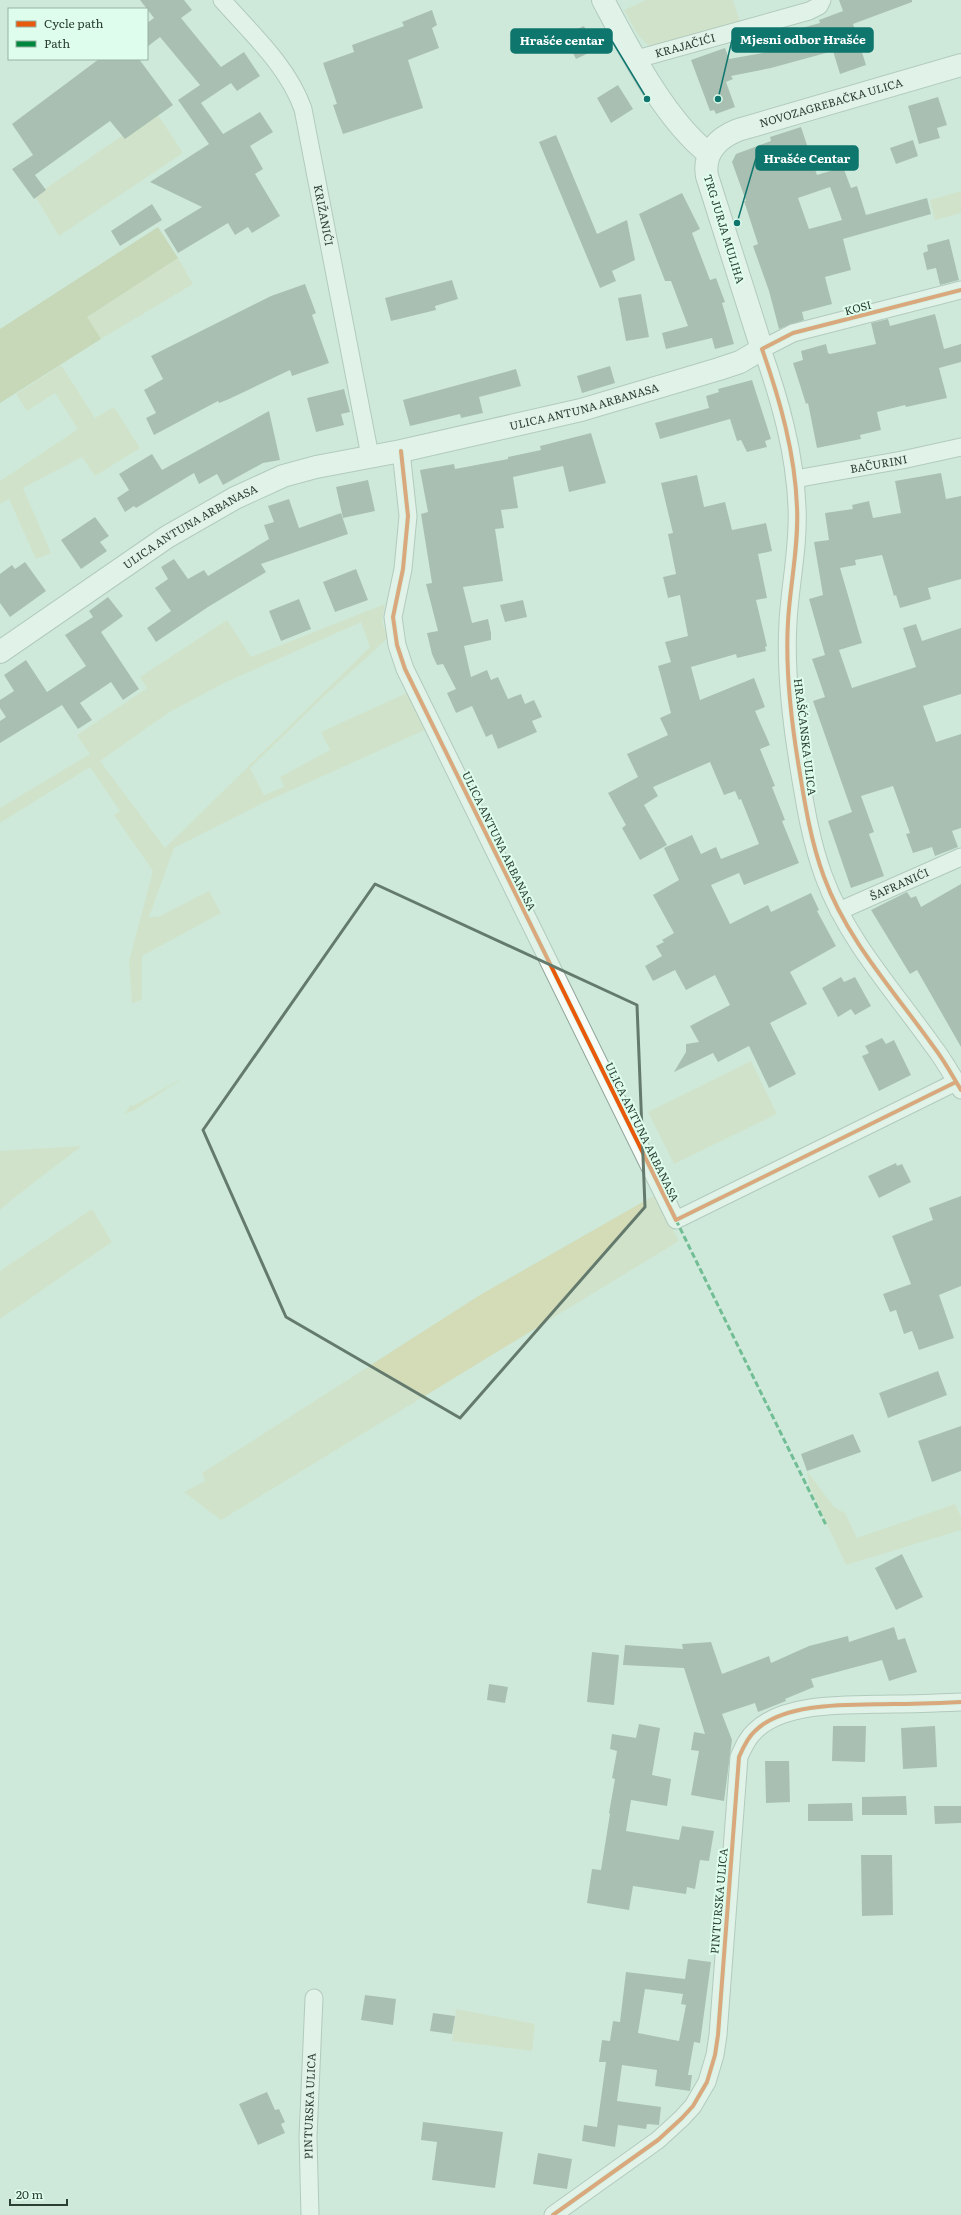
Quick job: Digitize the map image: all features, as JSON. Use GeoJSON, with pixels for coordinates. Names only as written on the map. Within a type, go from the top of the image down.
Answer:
{"type":"FeatureCollection","features":[{"type":"Feature","properties":{"kind":"main road"},"geometry":{"type":"LineString","coordinates":[[603,0],[637,59],[675,118],[698,145],[709,154]]}},
{"type":"Feature","properties":{"kind":"main road","name":"NOVOZAGREBAČKA ULICA"},"geometry":{"type":"LineString","coordinates":[[709,154],[722,136],[738,130],[961,65]]}},
{"type":"Feature","properties":{"kind":"main road","name":"TRG JURJA MULIHA"},"geometry":{"type":"LineString","coordinates":[[709,154],[706,169],[707,176],[762,349]]}},
{"type":"Feature","properties":{"kind":"main road","name":"ULICA ANTUNA ARBANASA"},"geometry":{"type":"LineString","coordinates":[[0,652],[167,537],[235,498],[283,476],[316,466],[401,451],[582,410],[740,362],[762,349]]}},
{"type":"Feature","properties":{"kind":"street","name":"KRIŽANIĆI"},"geometry":{"type":"LineString","coordinates":[[222,0],[285,73],[296,91],[304,109],[370,456]]}},
{"type":"Feature","properties":{"kind":"street","name":"KRAJAČIĆI"},"geometry":{"type":"LineString","coordinates":[[637,59],[809,11],[819,6],[822,0]]}},
{"type":"Feature","properties":{"kind":"street","name":"KOSI"},"geometry":{"type":"LineString","coordinates":[[762,349],[793,333],[961,290]]}},
{"type":"Feature","properties":{"kind":"street","name":"HRAŠĆANSKA ULICA"},"geometry":{"type":"LineString","coordinates":[[762,349],[781,407],[795,479],[797,510],[796,544],[788,623],[789,694],[795,746],[810,830],[824,876],[839,911],[889,989],[933,1045],[959,1086]]}},
{"type":"Feature","properties":{"kind":"street","name":"BAČURINI"},"geometry":{"type":"LineString","coordinates":[[795,479],[902,460],[961,447]]}},
{"type":"Feature","properties":{"kind":"street","name":"ULICA ANTUNA ARBANASA"},"geometry":{"type":"LineString","coordinates":[[401,451],[408,516],[403,569],[393,617],[397,645],[405,669],[676,1220],[959,1086]]}},
{"type":"Feature","properties":{"kind":"street","name":"ŠAFRANIĆI"},"geometry":{"type":"LineString","coordinates":[[839,911],[961,857]]}},
{"type":"Feature","properties":{"kind":"street","name":"PINTURSKA ULICA"},"geometry":{"type":"LineString","coordinates":[[553,2215],[658,2140],[693,2106],[707,2082],[715,2055],[718,2035],[739,1757],[744,1744],[755,1730],[786,1714],[806,1708],[834,1705],[961,1702]]}},
{"type":"Feature","properties":{"kind":"street","name":"PINTURSKA ULICA"},"geometry":{"type":"LineString","coordinates":[[310,2215],[308,2137],[314,1998]]}},
{"type":"Feature","properties":{"kind":"highlighted area"},"geometry":{"type":"Polygon","coordinates":[[[375,884],[637,1005],[645,1207],[460,1418],[286,1317],[203,1130],[375,884]]]}},
{"type":"Feature","properties":{"kind":"green space"},"geometry":{"type":"Polygon","coordinates":[[[646,0],[733,0],[740,22],[657,49],[641,38],[624,10],[646,0]]]}},
{"type":"Feature","properties":{"kind":"green space"},"geometry":{"type":"Polygon","coordinates":[[[156,112],[183,153],[59,236],[35,196],[156,112]]]}},
{"type":"Feature","properties":{"kind":"green space"},"geometry":{"type":"Polygon","coordinates":[[[961,191],[961,213],[935,220],[930,200],[961,191]]]}},
{"type":"Feature","properties":{"kind":"green space"},"geometry":{"type":"Polygon","coordinates":[[[158,227],[178,258],[87,317],[101,339],[0,403],[0,329],[158,227]]]}},
{"type":"Feature","properties":{"kind":"green space"},"geometry":{"type":"Polygon","coordinates":[[[178,258],[193,284],[101,339],[86,317],[178,258]]]}},
{"type":"Feature","properties":{"kind":"green space"},"geometry":{"type":"Polygon","coordinates":[[[61,365],[95,418],[114,407],[140,448],[95,476],[82,457],[23,488],[51,553],[36,559],[9,499],[0,504],[0,481],[78,429],[55,393],[27,411],[16,394],[61,365]]]}},
{"type":"Feature","properties":{"kind":"green space"},"geometry":{"type":"Polygon","coordinates":[[[385,604],[382,622],[388,638],[320,700],[250,768],[264,795],[284,787],[280,777],[330,750],[321,732],[409,692],[427,729],[265,802],[174,848],[149,917],[158,917],[209,891],[221,913],[142,956],[142,999],[132,1004],[129,961],[153,871],[114,815],[120,811],[90,767],[0,823],[0,808],[90,754],[77,735],[147,688],[140,677],[227,620],[251,657],[385,604]],[[361,622],[224,683],[168,713],[100,761],[165,848],[370,647],[361,622]]]}},
{"type":"Feature","properties":{"kind":"green space"},"geometry":{"type":"Polygon","coordinates":[[[751,1061],[777,1114],[674,1164],[648,1112],[751,1061]]]}},
{"type":"Feature","properties":{"kind":"green space"},"geometry":{"type":"Polygon","coordinates":[[[186,1076],[135,1110],[125,1114],[130,1105],[133,1106],[186,1076]]]}},
{"type":"Feature","properties":{"kind":"green space"},"geometry":{"type":"Polygon","coordinates":[[[82,1146],[15,1197],[0,1210],[0,1151],[82,1146]]]}},
{"type":"Feature","properties":{"kind":"green space"},"geometry":{"type":"Polygon","coordinates":[[[655,1195],[679,1241],[221,1520],[184,1492],[205,1481],[202,1473],[480,1295],[655,1195]]]}},
{"type":"Feature","properties":{"kind":"green space"},"geometry":{"type":"Polygon","coordinates":[[[92,1209],[112,1242],[0,1319],[0,1271],[92,1209]]]}},
{"type":"Feature","properties":{"kind":"green space"},"geometry":{"type":"Polygon","coordinates":[[[807,1471],[834,1507],[845,1513],[857,1538],[955,1504],[961,1517],[961,1530],[846,1565],[809,1485],[807,1471]]]}},
{"type":"Feature","properties":{"kind":"green space"},"geometry":{"type":"Polygon","coordinates":[[[456,2009],[535,2024],[532,2051],[452,2041],[456,2009]]]}},
{"type":"Feature","properties":{"kind":"building"},"geometry":{"type":"Polygon","coordinates":[[[140,0],[184,0],[192,10],[181,18],[221,67],[244,52],[260,76],[237,91],[231,83],[201,103],[223,134],[260,112],[273,132],[250,146],[263,169],[255,174],[280,216],[252,233],[248,227],[235,235],[228,223],[178,253],[164,230],[202,207],[150,182],[209,144],[178,100],[200,85],[160,37],[148,46],[148,22],[154,18],[148,8],[146,8],[140,0]]]}},
{"type":"Feature","properties":{"kind":"building"},"geometry":{"type":"Polygon","coordinates":[[[839,0],[912,0],[912,2],[853,24],[866,65],[840,74],[833,51],[771,68],[731,76],[733,79],[726,82],[735,107],[716,114],[714,110],[710,111],[691,60],[725,48],[729,59],[773,51],[769,37],[820,23],[819,20],[843,11],[839,0]]]}},
{"type":"Feature","properties":{"kind":"building"},"geometry":{"type":"Polygon","coordinates":[[[432,10],[437,25],[432,28],[439,48],[408,60],[423,108],[343,134],[333,105],[337,104],[323,63],[354,52],[352,45],[404,26],[402,22],[432,10]]]}},
{"type":"Feature","properties":{"kind":"building"},"geometry":{"type":"Polygon","coordinates":[[[584,26],[595,50],[576,59],[564,35],[584,26]]]}},
{"type":"Feature","properties":{"kind":"building"},"geometry":{"type":"Polygon","coordinates":[[[98,60],[140,60],[173,105],[125,139],[110,121],[35,175],[46,190],[34,199],[12,169],[33,155],[12,124],[98,60]]]}},
{"type":"Feature","properties":{"kind":"building"},"geometry":{"type":"Polygon","coordinates":[[[618,85],[633,109],[611,123],[597,98],[618,85]]]}},
{"type":"Feature","properties":{"kind":"building"},"geometry":{"type":"Polygon","coordinates":[[[938,97],[947,125],[937,128],[940,138],[919,144],[908,106],[938,97]]]}},
{"type":"Feature","properties":{"kind":"building"},"geometry":{"type":"Polygon","coordinates":[[[801,127],[817,175],[843,167],[851,188],[857,186],[866,215],[927,198],[931,214],[843,239],[851,270],[825,277],[832,304],[802,312],[804,320],[779,329],[769,291],[753,246],[758,244],[744,201],[746,201],[732,162],[736,154],[771,141],[770,137],[801,127]],[[830,187],[798,198],[809,229],[842,220],[830,187]]]}},
{"type":"Feature","properties":{"kind":"building"},"geometry":{"type":"Polygon","coordinates":[[[556,135],[597,234],[627,220],[635,260],[612,271],[616,281],[600,288],[539,142],[556,135]]]}},
{"type":"Feature","properties":{"kind":"building"},"geometry":{"type":"Polygon","coordinates":[[[913,140],[918,156],[896,164],[890,148],[913,140]]]}},
{"type":"Feature","properties":{"kind":"building"},"geometry":{"type":"Polygon","coordinates":[[[682,193],[700,229],[692,233],[710,280],[716,278],[725,302],[722,303],[734,344],[715,349],[712,338],[666,349],[662,333],[688,326],[671,281],[665,281],[639,214],[682,193]]]}},
{"type":"Feature","properties":{"kind":"building"},"geometry":{"type":"Polygon","coordinates":[[[152,204],[162,220],[120,246],[111,231],[152,204]]]}},
{"type":"Feature","properties":{"kind":"building"},"geometry":{"type":"Polygon","coordinates":[[[949,239],[959,280],[940,285],[936,268],[927,270],[923,253],[928,251],[927,245],[949,239]]]}},
{"type":"Feature","properties":{"kind":"building"},"geometry":{"type":"Polygon","coordinates":[[[452,280],[458,299],[435,306],[436,310],[391,321],[385,298],[452,280]]]}},
{"type":"Feature","properties":{"kind":"building"},"geometry":{"type":"Polygon","coordinates":[[[305,284],[316,313],[312,315],[329,363],[292,376],[290,370],[229,399],[219,403],[218,401],[154,435],[146,418],[156,413],[144,390],[163,379],[151,356],[271,296],[305,284]]]}},
{"type":"Feature","properties":{"kind":"building"},"geometry":{"type":"Polygon","coordinates":[[[641,294],[649,337],[626,341],[618,298],[641,294]]]}},
{"type":"Feature","properties":{"kind":"building"},"geometry":{"type":"Polygon","coordinates":[[[935,314],[944,349],[961,344],[961,362],[939,368],[947,398],[906,407],[905,405],[877,412],[881,430],[860,435],[861,439],[817,448],[808,403],[806,404],[793,363],[803,360],[801,351],[826,344],[828,353],[830,354],[876,344],[871,323],[888,319],[890,326],[935,314]]]}},
{"type":"Feature","properties":{"kind":"building"},"geometry":{"type":"Polygon","coordinates":[[[610,366],[615,383],[582,393],[577,376],[610,366]]]}},
{"type":"Feature","properties":{"kind":"building"},"geometry":{"type":"Polygon","coordinates":[[[516,369],[521,386],[479,397],[483,413],[461,418],[460,414],[410,426],[403,400],[516,369]]]}},
{"type":"Feature","properties":{"kind":"building"},"geometry":{"type":"Polygon","coordinates":[[[752,380],[771,439],[765,441],[767,447],[747,452],[741,440],[737,441],[730,419],[660,439],[655,423],[709,408],[706,396],[719,392],[718,389],[752,380]]]}},
{"type":"Feature","properties":{"kind":"building"},"geometry":{"type":"Polygon","coordinates":[[[344,389],[350,412],[341,414],[344,425],[316,432],[307,398],[344,389]]]}},
{"type":"Feature","properties":{"kind":"building"},"geometry":{"type":"Polygon","coordinates":[[[269,411],[280,460],[263,463],[223,485],[217,474],[199,484],[194,473],[136,508],[134,506],[125,512],[117,498],[129,490],[119,474],[152,454],[162,470],[269,411]]]}},
{"type":"Feature","properties":{"kind":"building"},"geometry":{"type":"Polygon","coordinates":[[[591,433],[606,483],[569,492],[563,466],[513,477],[518,508],[501,510],[504,528],[495,529],[503,581],[463,587],[472,623],[488,619],[491,633],[491,640],[464,646],[471,677],[487,670],[491,680],[498,677],[508,699],[521,694],[525,704],[534,700],[542,717],[532,721],[537,732],[498,749],[492,734],[486,737],[472,706],[456,713],[447,693],[456,689],[443,664],[437,665],[432,654],[427,633],[438,631],[426,584],[432,583],[421,514],[428,512],[420,470],[454,464],[455,469],[508,459],[508,457],[541,450],[540,446],[591,433]]]}},
{"type":"Feature","properties":{"kind":"building"},"geometry":{"type":"Polygon","coordinates":[[[941,473],[946,499],[961,496],[961,579],[928,588],[931,599],[900,608],[896,595],[894,596],[882,555],[855,560],[856,565],[840,568],[862,643],[839,650],[852,688],[916,667],[903,628],[916,624],[922,641],[961,628],[961,694],[923,706],[936,742],[961,734],[961,828],[952,831],[958,847],[935,856],[932,847],[913,853],[906,834],[910,833],[893,786],[861,796],[874,832],[869,834],[884,876],[851,888],[828,821],[852,812],[813,701],[825,697],[812,659],[825,655],[809,599],[823,595],[814,542],[829,540],[825,513],[853,509],[852,505],[869,501],[873,518],[901,513],[895,481],[941,473]]]}},
{"type":"Feature","properties":{"kind":"building"},"geometry":{"type":"Polygon","coordinates":[[[697,475],[704,507],[725,502],[732,530],[766,523],[772,551],[758,554],[767,598],[756,600],[767,646],[765,647],[766,651],[737,658],[736,654],[691,667],[700,700],[754,678],[765,707],[755,711],[770,745],[760,749],[775,786],[772,787],[785,820],[782,821],[799,863],[744,885],[739,873],[711,885],[730,924],[768,905],[771,912],[811,893],[819,910],[817,911],[836,946],[790,972],[807,1004],[770,1023],[796,1074],[769,1088],[749,1046],[718,1062],[713,1053],[674,1072],[686,1052],[686,1044],[699,1042],[690,1026],[730,1005],[715,975],[686,990],[675,970],[653,981],[645,966],[662,956],[656,946],[664,942],[662,940],[674,933],[653,895],[679,880],[664,848],[692,835],[701,854],[716,847],[721,859],[759,844],[741,799],[739,800],[735,791],[724,795],[710,762],[653,787],[658,796],[644,805],[667,845],[640,860],[622,828],[626,825],[608,793],[638,777],[627,754],[668,735],[660,718],[671,713],[658,666],[671,662],[665,642],[688,636],[680,595],[668,598],[663,577],[676,574],[668,534],[673,533],[661,483],[697,475]]]}},
{"type":"Feature","properties":{"kind":"building"},"geometry":{"type":"Polygon","coordinates":[[[368,480],[375,511],[343,518],[336,487],[368,480]]]}},
{"type":"Feature","properties":{"kind":"building"},"geometry":{"type":"Polygon","coordinates":[[[289,499],[299,528],[341,513],[348,534],[261,564],[266,572],[208,607],[156,642],[147,628],[171,611],[155,588],[168,579],[161,567],[174,559],[188,579],[204,570],[208,576],[269,539],[264,525],[274,522],[268,506],[289,499]]]}},
{"type":"Feature","properties":{"kind":"building"},"geometry":{"type":"Polygon","coordinates":[[[95,517],[109,536],[100,542],[107,551],[81,569],[61,540],[95,517]]]}},
{"type":"Feature","properties":{"kind":"building"},"geometry":{"type":"Polygon","coordinates":[[[25,562],[46,591],[10,617],[0,603],[0,574],[12,565],[15,569],[25,562]]]}},
{"type":"Feature","properties":{"kind":"building"},"geometry":{"type":"Polygon","coordinates":[[[356,569],[368,600],[335,612],[323,582],[356,569]]]}},
{"type":"Feature","properties":{"kind":"building"},"geometry":{"type":"Polygon","coordinates":[[[108,597],[123,616],[101,632],[139,689],[123,700],[111,682],[80,703],[92,720],[78,729],[62,705],[0,743],[0,721],[6,717],[0,708],[0,700],[14,691],[4,675],[26,660],[47,692],[86,666],[65,635],[93,617],[89,611],[108,597]]]}},
{"type":"Feature","properties":{"kind":"building"},"geometry":{"type":"Polygon","coordinates":[[[299,599],[311,629],[281,641],[269,611],[299,599]]]}},
{"type":"Feature","properties":{"kind":"building"},"geometry":{"type":"Polygon","coordinates":[[[523,600],[527,617],[505,622],[500,605],[523,600]]]}},
{"type":"Feature","properties":{"kind":"building"},"geometry":{"type":"Polygon","coordinates":[[[961,884],[961,1047],[917,970],[910,974],[871,910],[907,892],[911,898],[916,896],[921,907],[961,884]]]}},
{"type":"Feature","properties":{"kind":"building"},"geometry":{"type":"Polygon","coordinates":[[[841,977],[844,982],[855,977],[871,1006],[855,1015],[851,1009],[838,1017],[822,988],[841,977]]]}},
{"type":"Feature","properties":{"kind":"building"},"geometry":{"type":"Polygon","coordinates":[[[882,1038],[886,1044],[894,1040],[911,1075],[879,1091],[862,1056],[869,1053],[865,1046],[882,1038]]]}},
{"type":"Feature","properties":{"kind":"building"},"geometry":{"type":"Polygon","coordinates":[[[896,1163],[897,1166],[902,1164],[911,1182],[879,1198],[868,1176],[896,1163]]]}},
{"type":"Feature","properties":{"kind":"building"},"geometry":{"type":"Polygon","coordinates":[[[961,1196],[961,1286],[939,1295],[954,1338],[919,1350],[912,1331],[904,1334],[896,1310],[890,1312],[883,1294],[911,1284],[892,1236],[933,1220],[929,1208],[961,1196]]]}},
{"type":"Feature","properties":{"kind":"building"},"geometry":{"type":"Polygon","coordinates":[[[938,1371],[947,1395],[888,1418],[879,1393],[938,1371]]]}},
{"type":"Feature","properties":{"kind":"building"},"geometry":{"type":"Polygon","coordinates":[[[961,1426],[961,1471],[932,1482],[918,1441],[961,1426]]]}},
{"type":"Feature","properties":{"kind":"building"},"geometry":{"type":"Polygon","coordinates":[[[853,1434],[861,1452],[807,1471],[801,1454],[853,1434]]]}},
{"type":"Feature","properties":{"kind":"building"},"geometry":{"type":"Polygon","coordinates":[[[902,1554],[923,1597],[896,1610],[875,1568],[902,1554]]]}},
{"type":"Feature","properties":{"kind":"building"},"geometry":{"type":"Polygon","coordinates":[[[894,1627],[898,1640],[905,1638],[917,1672],[889,1681],[882,1660],[811,1679],[814,1687],[785,1699],[786,1701],[758,1712],[755,1703],[722,1714],[732,1740],[724,1801],[691,1795],[699,1751],[691,1750],[694,1732],[705,1734],[684,1668],[623,1665],[625,1645],[683,1649],[682,1644],[711,1642],[722,1674],[769,1656],[771,1663],[809,1646],[848,1636],[849,1642],[894,1627]]]}},
{"type":"Feature","properties":{"kind":"building"},"geometry":{"type":"Polygon","coordinates":[[[592,1652],[619,1655],[614,1705],[587,1702],[592,1652]]]}},
{"type":"Feature","properties":{"kind":"building"},"geometry":{"type":"Polygon","coordinates":[[[489,1684],[508,1687],[505,1703],[487,1700],[489,1684]]]}},
{"type":"Feature","properties":{"kind":"building"},"geometry":{"type":"Polygon","coordinates":[[[639,1724],[660,1728],[652,1775],[671,1779],[667,1806],[631,1800],[626,1831],[679,1840],[682,1826],[714,1831],[709,1861],[700,1860],[695,1889],[687,1887],[686,1894],[633,1886],[629,1910],[587,1903],[592,1869],[601,1870],[610,1814],[615,1779],[612,1778],[617,1751],[610,1749],[612,1734],[636,1738],[639,1724]]]}},
{"type":"Feature","properties":{"kind":"building"},"geometry":{"type":"Polygon","coordinates":[[[833,1726],[866,1726],[865,1762],[832,1761],[833,1726]]]}},
{"type":"Feature","properties":{"kind":"building"},"geometry":{"type":"Polygon","coordinates":[[[935,1726],[937,1767],[903,1769],[901,1728],[935,1726]]]}},
{"type":"Feature","properties":{"kind":"building"},"geometry":{"type":"Polygon","coordinates":[[[765,1761],[789,1761],[790,1802],[766,1803],[765,1761]]]}},
{"type":"Feature","properties":{"kind":"building"},"geometry":{"type":"Polygon","coordinates":[[[906,1796],[907,1815],[862,1815],[862,1797],[906,1796]]]}},
{"type":"Feature","properties":{"kind":"building"},"geometry":{"type":"Polygon","coordinates":[[[852,1803],[853,1821],[808,1821],[808,1804],[852,1803]]]}},
{"type":"Feature","properties":{"kind":"building"},"geometry":{"type":"Polygon","coordinates":[[[934,1806],[961,1806],[961,1823],[935,1824],[934,1806]]]}},
{"type":"Feature","properties":{"kind":"building"},"geometry":{"type":"Polygon","coordinates":[[[861,1855],[892,1855],[893,1915],[862,1916],[861,1855]]]}},
{"type":"Feature","properties":{"kind":"building"},"geometry":{"type":"Polygon","coordinates":[[[688,1959],[711,1962],[700,2043],[694,2042],[688,2075],[692,2075],[690,2091],[655,2086],[657,2070],[622,2065],[617,2101],[661,2107],[659,2125],[647,2124],[646,2129],[618,2125],[615,2147],[582,2141],[584,2125],[597,2127],[606,2062],[599,2062],[602,2040],[610,2041],[613,2021],[620,2022],[626,1972],[685,1979],[688,1959]],[[645,1989],[638,2033],[679,2041],[686,2005],[681,2004],[683,1994],[645,1989]]]}},
{"type":"Feature","properties":{"kind":"building"},"geometry":{"type":"Polygon","coordinates":[[[365,1995],[396,1999],[393,2025],[361,2020],[365,1995]]]}},
{"type":"Feature","properties":{"kind":"building"},"geometry":{"type":"Polygon","coordinates":[[[433,2013],[455,2016],[452,2034],[430,2031],[433,2013]]]}},
{"type":"Feature","properties":{"kind":"building"},"geometry":{"type":"Polygon","coordinates":[[[267,2092],[275,2110],[279,2109],[285,2122],[281,2124],[285,2133],[258,2145],[239,2104],[267,2092]]]}},
{"type":"Feature","properties":{"kind":"building"},"geometry":{"type":"Polygon","coordinates":[[[423,2122],[503,2132],[495,2188],[432,2180],[437,2142],[421,2140],[423,2122]]]}},
{"type":"Feature","properties":{"kind":"building"},"geometry":{"type":"Polygon","coordinates":[[[538,2153],[572,2159],[567,2189],[533,2184],[538,2153]]]}},
{"type":"Feature","properties":{"kind":"marked path"},"geometry":{"type":"LineString","coordinates":[[676,1220],[826,1525]]}},
{"type":"Feature","properties":{"kind":"cycle path"},"geometry":{"type":"LineString","coordinates":[[961,290],[793,333],[762,349],[786,427],[796,487],[797,536],[789,608],[787,659],[791,714],[796,750],[806,810],[815,850],[834,900],[858,944],[941,1057],[961,1090]]}},
{"type":"Feature","properties":{"kind":"cycle path"},"geometry":{"type":"LineString","coordinates":[[401,451],[408,516],[403,569],[393,617],[397,645],[405,669],[676,1220],[956,1082]]}},
{"type":"Feature","properties":{"kind":"cycle path"},"geometry":{"type":"LineString","coordinates":[[553,2215],[658,2140],[693,2106],[707,2082],[715,2055],[718,2035],[739,1757],[750,1737],[768,1721],[784,1714],[802,1710],[859,1704],[961,1702]]}},
{"type":"Feature","properties":{"kind":"place","name":"Hrašće centar"},"geometry":{"type":"Point","coordinates":[647,99]}},
{"type":"Feature","properties":{"kind":"place","name":"Mjesni odbor Hrašće"},"geometry":{"type":"Point","coordinates":[718,99]}},
{"type":"Feature","properties":{"kind":"place","name":"Hrašće Centar"},"geometry":{"type":"Point","coordinates":[737,223]}}]}
